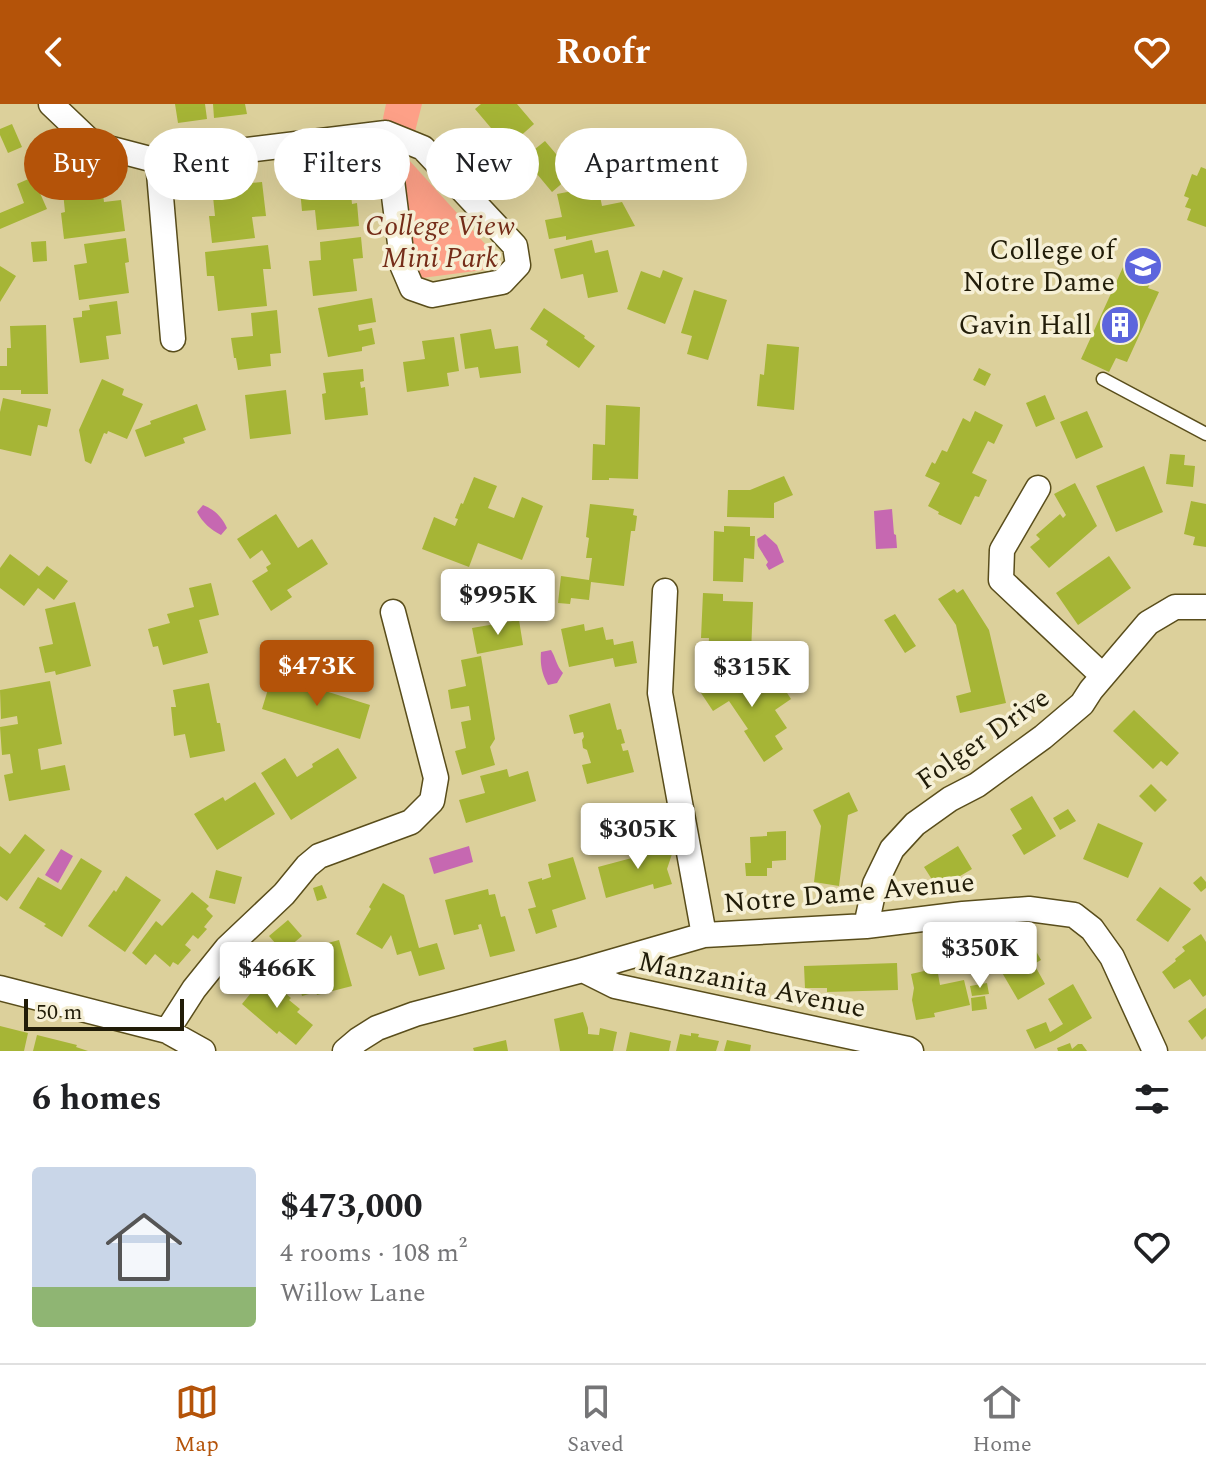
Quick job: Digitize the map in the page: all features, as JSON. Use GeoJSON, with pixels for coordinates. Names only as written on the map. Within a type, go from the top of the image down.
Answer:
{"type":"FeatureCollection","features":[{"type":"Feature","properties":{"kind":"street"},"geometry":{"type":"LineString","coordinates":[[51,104],[93,144],[144,157]]}},
{"type":"Feature","properties":{"kind":"street"},"geometry":{"type":"LineString","coordinates":[[386,133],[423,148],[515,246],[518,265],[502,282],[432,295],[412,288],[403,267],[386,133]]}},
{"type":"Feature","properties":{"kind":"street"},"geometry":{"type":"LineString","coordinates":[[161,200],[173,339]]}},
{"type":"Feature","properties":{"kind":"street"},"geometry":{"type":"LineString","coordinates":[[1038,488],[1002,550],[1001,580],[1103,676]]}},
{"type":"Feature","properties":{"kind":"street"},"geometry":{"type":"LineString","coordinates":[[665,591],[660,693],[704,935]]}},
{"type":"Feature","properties":{"kind":"street","name":"Folger Drive"},"geometry":{"type":"LineString","coordinates":[[866,926],[875,884],[892,849],[915,824],[950,799],[977,785],[1082,704],[1148,623],[1175,607],[1206,607]]}},
{"type":"Feature","properties":{"kind":"street"},"geometry":{"type":"LineString","coordinates":[[167,1031],[194,989],[227,948],[284,894],[307,866],[319,856],[411,822],[432,801],[436,778],[393,612]]}},
{"type":"Feature","properties":{"kind":"street","name":"Notre Dame Avenue"},"geometry":{"type":"LineString","coordinates":[[345,1051],[377,1028],[415,1014],[704,935],[866,926],[1029,909],[1074,915],[1092,929],[1112,957],[1155,1051]]}},
{"type":"Feature","properties":{"kind":"street","name":"Manzanita Avenue"},"geometry":{"type":"LineString","coordinates":[[583,970],[615,986],[911,1051]]}},
{"type":"Feature","properties":{"kind":"street"},"geometry":{"type":"LineString","coordinates":[[0,988],[167,1031],[203,1051]]}},
{"type":"Feature","properties":{"kind":"lane"},"geometry":{"type":"LineString","coordinates":[[1103,379],[1206,434]]}},
{"type":"Feature","properties":{"kind":"green space","name":"College View Mini Park"},"geometry":{"type":"Polygon","coordinates":[[[386,104],[422,104],[410,151],[410,128],[385,128],[386,104]]]}},
{"type":"Feature","properties":{"kind":"green space","name":"College View Mini Park"},"geometry":{"type":"Polygon","coordinates":[[[410,161],[426,179],[426,200],[445,200],[506,267],[414,279],[399,200],[410,200],[410,161]]]}},
{"type":"Feature","properties":{"kind":"shaded area"},"geometry":{"type":"Polygon","coordinates":[[[203,505],[215,512],[225,524],[227,528],[221,535],[199,516],[197,512],[203,505]]]}},
{"type":"Feature","properties":{"kind":"shaded area"},"geometry":{"type":"Polygon","coordinates":[[[892,509],[897,548],[876,549],[874,511],[892,509]]]}},
{"type":"Feature","properties":{"kind":"shaded area"},"geometry":{"type":"Polygon","coordinates":[[[765,534],[777,545],[784,562],[769,570],[757,539],[765,534]]]}},
{"type":"Feature","properties":{"kind":"shaded area"},"geometry":{"type":"Polygon","coordinates":[[[551,650],[563,673],[557,683],[548,685],[542,669],[541,652],[551,650]]]}},
{"type":"Feature","properties":{"kind":"shaded area"},"geometry":{"type":"Polygon","coordinates":[[[469,846],[473,862],[434,874],[429,858],[469,846]]]}},
{"type":"Feature","properties":{"kind":"shaded area"},"geometry":{"type":"Polygon","coordinates":[[[61,849],[73,856],[58,883],[45,875],[61,849]]]}},
{"type":"Feature","properties":{"kind":"building"},"geometry":{"type":"Polygon","coordinates":[[[175,104],[205,104],[207,119],[178,123],[175,104]]]}},
{"type":"Feature","properties":{"kind":"building"},"geometry":{"type":"Polygon","coordinates":[[[213,104],[245,104],[247,114],[214,118],[213,104]]]}},
{"type":"Feature","properties":{"kind":"building"},"geometry":{"type":"Polygon","coordinates":[[[481,104],[517,104],[534,124],[529,128],[491,128],[475,109],[481,104]]]}},
{"type":"Feature","properties":{"kind":"building"},"geometry":{"type":"Polygon","coordinates":[[[12,124],[22,147],[8,153],[0,129],[12,124]]]}},
{"type":"Feature","properties":{"kind":"building"},"geometry":{"type":"Polygon","coordinates":[[[545,141],[555,153],[555,189],[552,192],[539,176],[539,146],[545,141]]]}},
{"type":"Feature","properties":{"kind":"building"},"geometry":{"type":"Polygon","coordinates":[[[1201,167],[1206,169],[1206,227],[1187,220],[1191,209],[1185,207],[1189,198],[1184,196],[1192,174],[1197,176],[1201,167]]]}},
{"type":"Feature","properties":{"kind":"building"},"geometry":{"type":"Polygon","coordinates":[[[24,181],[24,200],[43,200],[47,209],[0,229],[0,213],[24,203],[17,184],[24,181]]]}},
{"type":"Feature","properties":{"kind":"building"},"geometry":{"type":"Polygon","coordinates":[[[258,182],[262,182],[266,216],[252,217],[255,238],[212,243],[209,216],[215,216],[213,200],[258,200],[258,182]]]}},
{"type":"Feature","properties":{"kind":"building"},"geometry":{"type":"Polygon","coordinates":[[[64,200],[121,200],[125,231],[64,239],[61,213],[65,212],[64,200]]]}},
{"type":"Feature","properties":{"kind":"building"},"geometry":{"type":"Polygon","coordinates":[[[301,200],[352,200],[352,204],[357,203],[359,226],[317,230],[315,210],[302,211],[301,200]]]}},
{"type":"Feature","properties":{"kind":"building"},"geometry":{"type":"Polygon","coordinates":[[[558,200],[601,200],[602,206],[622,202],[635,226],[566,240],[566,236],[549,239],[545,220],[562,217],[558,200]]]}},
{"type":"Feature","properties":{"kind":"building"},"geometry":{"type":"Polygon","coordinates":[[[361,237],[363,258],[353,259],[357,291],[313,296],[309,261],[321,260],[320,242],[361,237]]]}},
{"type":"Feature","properties":{"kind":"building"},"geometry":{"type":"Polygon","coordinates":[[[126,238],[129,293],[79,300],[74,265],[87,263],[84,244],[126,238]]]}},
{"type":"Feature","properties":{"kind":"building"},"geometry":{"type":"Polygon","coordinates":[[[592,240],[595,253],[608,250],[618,292],[588,298],[583,274],[561,279],[554,249],[592,240]]]}},
{"type":"Feature","properties":{"kind":"building"},"geometry":{"type":"Polygon","coordinates":[[[46,241],[47,261],[33,262],[31,242],[46,241]]]}},
{"type":"Feature","properties":{"kind":"building"},"geometry":{"type":"Polygon","coordinates":[[[268,245],[271,269],[263,269],[267,306],[218,311],[214,276],[207,276],[205,252],[268,245]]]}},
{"type":"Feature","properties":{"kind":"building","name":"Gavin Hall"},"geometry":{"type":"Polygon","coordinates":[[[1124,265],[1152,279],[1148,288],[1159,292],[1127,362],[1116,358],[1109,372],[1081,359],[1124,265]]]}},
{"type":"Feature","properties":{"kind":"building"},"geometry":{"type":"Polygon","coordinates":[[[0,266],[16,276],[0,302],[0,266]]]}},
{"type":"Feature","properties":{"kind":"building"},"geometry":{"type":"Polygon","coordinates":[[[663,270],[683,278],[665,324],[627,309],[641,271],[660,278],[663,270]]]}},
{"type":"Feature","properties":{"kind":"building"},"geometry":{"type":"Polygon","coordinates":[[[694,290],[727,300],[708,360],[687,354],[692,336],[681,333],[694,290]]]}},
{"type":"Feature","properties":{"kind":"building"},"geometry":{"type":"Polygon","coordinates":[[[372,298],[376,322],[358,325],[359,331],[372,328],[375,344],[362,347],[362,351],[328,357],[318,308],[372,298]]]}},
{"type":"Feature","properties":{"kind":"building"},"geometry":{"type":"Polygon","coordinates":[[[117,301],[121,334],[106,336],[109,359],[80,363],[73,318],[82,317],[82,311],[90,310],[89,305],[117,301]]]}},
{"type":"Feature","properties":{"kind":"building"},"geometry":{"type":"Polygon","coordinates":[[[544,308],[595,346],[579,368],[546,345],[548,341],[530,329],[544,308]]]}},
{"type":"Feature","properties":{"kind":"building"},"geometry":{"type":"Polygon","coordinates":[[[277,310],[281,353],[270,354],[271,366],[238,370],[231,338],[253,336],[251,313],[277,310]]]}},
{"type":"Feature","properties":{"kind":"building"},"geometry":{"type":"Polygon","coordinates":[[[46,325],[48,394],[0,390],[0,366],[7,366],[7,348],[11,348],[10,326],[46,325]]]}},
{"type":"Feature","properties":{"kind":"building"},"geometry":{"type":"Polygon","coordinates":[[[491,329],[495,349],[518,346],[521,373],[480,378],[478,367],[465,369],[460,334],[491,329]]]}},
{"type":"Feature","properties":{"kind":"building"},"geometry":{"type":"Polygon","coordinates":[[[454,337],[459,371],[447,373],[449,386],[407,392],[403,362],[425,359],[422,341],[454,337]]]}},
{"type":"Feature","properties":{"kind":"building"},"geometry":{"type":"Polygon","coordinates":[[[767,344],[799,347],[794,410],[757,406],[767,344]]]}},
{"type":"Feature","properties":{"kind":"building"},"geometry":{"type":"Polygon","coordinates":[[[979,368],[991,374],[985,386],[973,380],[979,368]]]}},
{"type":"Feature","properties":{"kind":"building"},"geometry":{"type":"Polygon","coordinates":[[[363,369],[364,381],[360,382],[361,388],[365,387],[368,415],[325,420],[323,373],[363,369]]]}},
{"type":"Feature","properties":{"kind":"building"},"geometry":{"type":"Polygon","coordinates":[[[102,379],[124,389],[122,395],[143,404],[127,439],[108,431],[104,433],[91,464],[85,461],[79,430],[102,379]]]}},
{"type":"Feature","properties":{"kind":"building"},"geometry":{"type":"Polygon","coordinates":[[[286,390],[291,434],[250,439],[245,395],[286,390]]]}},
{"type":"Feature","properties":{"kind":"building"},"geometry":{"type":"Polygon","coordinates":[[[1045,395],[1055,419],[1036,427],[1026,403],[1045,395]]]}},
{"type":"Feature","properties":{"kind":"building"},"geometry":{"type":"Polygon","coordinates":[[[3,398],[51,409],[47,427],[38,425],[31,456],[0,449],[3,398]]]}},
{"type":"Feature","properties":{"kind":"building"},"geometry":{"type":"Polygon","coordinates":[[[197,404],[206,430],[183,438],[185,443],[145,457],[135,430],[151,424],[150,421],[197,404]]]}},
{"type":"Feature","properties":{"kind":"building"},"geometry":{"type":"Polygon","coordinates":[[[606,405],[640,407],[638,479],[592,480],[593,444],[605,445],[606,405]]]}},
{"type":"Feature","properties":{"kind":"building"},"geometry":{"type":"Polygon","coordinates":[[[975,411],[1003,425],[994,444],[988,441],[972,473],[987,480],[961,525],[928,506],[940,483],[925,476],[942,450],[947,452],[963,418],[970,422],[975,411]]]}},
{"type":"Feature","properties":{"kind":"building"},"geometry":{"type":"Polygon","coordinates":[[[1087,411],[1103,447],[1076,459],[1060,422],[1087,411]]]}},
{"type":"Feature","properties":{"kind":"building"},"geometry":{"type":"Polygon","coordinates":[[[1170,454],[1185,455],[1184,465],[1195,466],[1193,487],[1166,484],[1170,454]]]}},
{"type":"Feature","properties":{"kind":"building"},"geometry":{"type":"Polygon","coordinates":[[[1144,466],[1163,512],[1116,532],[1096,486],[1144,466]]]}},
{"type":"Feature","properties":{"kind":"building"},"geometry":{"type":"Polygon","coordinates":[[[784,476],[793,495],[774,503],[774,518],[727,517],[728,490],[750,490],[784,476]]]}},
{"type":"Feature","properties":{"kind":"building"},"geometry":{"type":"Polygon","coordinates":[[[474,477],[497,486],[488,508],[514,518],[522,497],[543,506],[522,560],[478,543],[469,567],[422,549],[434,517],[455,526],[458,519],[455,518],[474,477]]]}},
{"type":"Feature","properties":{"kind":"building"},"geometry":{"type":"Polygon","coordinates":[[[1075,483],[1097,526],[1049,568],[1030,547],[1040,539],[1036,535],[1060,514],[1063,518],[1066,515],[1054,494],[1075,483]]]}},
{"type":"Feature","properties":{"kind":"building"},"geometry":{"type":"Polygon","coordinates":[[[1191,501],[1206,504],[1206,547],[1193,545],[1195,537],[1184,534],[1191,501]]]}},
{"type":"Feature","properties":{"kind":"building"},"geometry":{"type":"Polygon","coordinates":[[[590,504],[634,509],[633,515],[637,516],[635,531],[631,531],[624,586],[591,582],[589,600],[571,598],[570,604],[558,603],[561,576],[589,580],[592,558],[586,558],[589,538],[586,537],[590,504]]]}},
{"type":"Feature","properties":{"kind":"building"},"geometry":{"type":"Polygon","coordinates":[[[276,514],[298,548],[312,539],[328,564],[287,590],[292,597],[271,611],[252,581],[268,571],[266,567],[271,564],[262,550],[250,559],[237,539],[276,514]]]}},
{"type":"Feature","properties":{"kind":"building"},"geometry":{"type":"Polygon","coordinates":[[[724,526],[750,527],[750,536],[755,536],[754,559],[744,558],[743,582],[713,581],[714,531],[724,532],[724,526]]]}},
{"type":"Feature","properties":{"kind":"building"},"geometry":{"type":"Polygon","coordinates":[[[10,554],[39,576],[47,566],[68,581],[54,600],[38,588],[24,606],[0,588],[0,568],[10,554]]]}},
{"type":"Feature","properties":{"kind":"building"},"geometry":{"type":"Polygon","coordinates":[[[1109,556],[1131,588],[1078,625],[1056,593],[1109,556]]]}},
{"type":"Feature","properties":{"kind":"building"},"geometry":{"type":"Polygon","coordinates":[[[211,583],[219,615],[199,620],[208,653],[163,665],[158,646],[153,647],[148,629],[170,623],[167,614],[194,607],[189,588],[211,583]]]}},
{"type":"Feature","properties":{"kind":"building"},"geometry":{"type":"Polygon","coordinates":[[[954,589],[957,593],[963,589],[989,630],[1006,703],[960,713],[956,696],[971,692],[956,625],[938,599],[954,589]]]}},
{"type":"Feature","properties":{"kind":"building"},"geometry":{"type":"Polygon","coordinates":[[[703,593],[723,594],[723,601],[753,602],[751,654],[708,652],[709,638],[701,638],[703,593]]]}},
{"type":"Feature","properties":{"kind":"building"},"geometry":{"type":"Polygon","coordinates":[[[75,602],[91,666],[56,675],[55,671],[45,673],[39,647],[53,644],[45,609],[75,602]]]}},
{"type":"Feature","properties":{"kind":"building"},"geometry":{"type":"Polygon","coordinates":[[[895,614],[916,646],[905,653],[884,620],[895,614]]]}},
{"type":"Feature","properties":{"kind":"building"},"geometry":{"type":"Polygon","coordinates":[[[519,620],[523,645],[477,654],[472,628],[519,620]]]}},
{"type":"Feature","properties":{"kind":"building"},"geometry":{"type":"Polygon","coordinates":[[[584,624],[585,631],[603,627],[606,640],[613,639],[614,645],[633,641],[637,663],[615,667],[613,658],[569,667],[561,629],[584,624]]]}},
{"type":"Feature","properties":{"kind":"building"},"geometry":{"type":"Polygon","coordinates":[[[481,656],[495,739],[490,747],[495,765],[462,775],[455,751],[466,748],[461,722],[471,720],[469,706],[451,709],[448,690],[466,686],[461,660],[481,656]]]}},
{"type":"Feature","properties":{"kind":"building"},"geometry":{"type":"Polygon","coordinates":[[[728,671],[735,681],[745,675],[756,693],[778,679],[791,699],[775,710],[787,728],[775,736],[783,749],[764,762],[744,731],[748,729],[729,701],[713,711],[699,690],[728,671]]]}},
{"type":"Feature","properties":{"kind":"building"},"geometry":{"type":"Polygon","coordinates":[[[290,680],[370,705],[360,739],[262,709],[269,686],[290,680]]]}},
{"type":"Feature","properties":{"kind":"building"},"geometry":{"type":"Polygon","coordinates":[[[50,681],[62,744],[38,749],[41,770],[65,765],[70,790],[9,801],[4,775],[13,773],[10,754],[2,755],[0,727],[18,724],[17,716],[1,719],[0,690],[50,681]]]}},
{"type":"Feature","properties":{"kind":"building"},"geometry":{"type":"Polygon","coordinates":[[[209,683],[225,751],[190,758],[185,734],[174,736],[171,707],[176,707],[173,690],[209,683]]]}},
{"type":"Feature","properties":{"kind":"building"},"geometry":{"type":"Polygon","coordinates":[[[610,703],[617,730],[621,729],[625,743],[621,744],[623,751],[628,750],[634,772],[587,784],[582,765],[591,763],[587,750],[583,748],[583,732],[574,734],[569,715],[610,703]]]}},
{"type":"Feature","properties":{"kind":"building"},"geometry":{"type":"Polygon","coordinates":[[[1134,710],[1179,753],[1167,766],[1161,761],[1153,769],[1113,731],[1134,710]]]}},
{"type":"Feature","properties":{"kind":"building"},"geometry":{"type":"Polygon","coordinates":[[[338,748],[357,778],[291,820],[261,773],[285,758],[297,777],[338,748]]]}},
{"type":"Feature","properties":{"kind":"building"},"geometry":{"type":"Polygon","coordinates":[[[507,769],[509,777],[528,771],[536,801],[466,823],[459,800],[485,793],[480,776],[507,769]]]}},
{"type":"Feature","properties":{"kind":"building"},"geometry":{"type":"Polygon","coordinates":[[[255,782],[275,814],[217,850],[194,814],[223,797],[225,801],[255,782]]]}},
{"type":"Feature","properties":{"kind":"building"},"geometry":{"type":"Polygon","coordinates":[[[1151,784],[1167,800],[1155,812],[1139,796],[1151,784]]]}},
{"type":"Feature","properties":{"kind":"building"},"geometry":{"type":"Polygon","coordinates":[[[849,792],[858,811],[848,815],[839,886],[814,882],[821,826],[813,810],[849,792]]]}},
{"type":"Feature","properties":{"kind":"building"},"geometry":{"type":"Polygon","coordinates":[[[1032,796],[1056,836],[1024,855],[1012,835],[1022,829],[1010,809],[1032,796]]]}},
{"type":"Feature","properties":{"kind":"building"},"geometry":{"type":"Polygon","coordinates":[[[1068,809],[1076,821],[1060,830],[1053,818],[1068,809]]]}},
{"type":"Feature","properties":{"kind":"building"},"geometry":{"type":"Polygon","coordinates":[[[1098,823],[1143,843],[1128,878],[1083,859],[1098,823]]]}},
{"type":"Feature","properties":{"kind":"building"},"geometry":{"type":"Polygon","coordinates":[[[786,831],[786,860],[772,861],[772,868],[767,868],[767,876],[746,876],[745,863],[751,863],[750,837],[786,831]]]}},
{"type":"Feature","properties":{"kind":"building"},"geometry":{"type":"Polygon","coordinates":[[[25,834],[45,850],[7,901],[0,896],[0,846],[10,854],[25,834]]]}},
{"type":"Feature","properties":{"kind":"building"},"geometry":{"type":"Polygon","coordinates":[[[648,840],[674,848],[667,869],[672,884],[654,889],[653,884],[606,898],[598,867],[643,855],[648,840]]]}},
{"type":"Feature","properties":{"kind":"building"},"geometry":{"type":"Polygon","coordinates":[[[958,846],[972,869],[938,889],[924,867],[958,846]]]}},
{"type":"Feature","properties":{"kind":"building"},"geometry":{"type":"Polygon","coordinates":[[[573,857],[586,899],[552,910],[557,927],[536,934],[528,909],[536,907],[528,882],[551,877],[548,864],[573,857]]]}},
{"type":"Feature","properties":{"kind":"building"},"geometry":{"type":"Polygon","coordinates":[[[81,858],[102,871],[62,937],[19,908],[38,877],[61,890],[81,858]]]}},
{"type":"Feature","properties":{"kind":"building"},"geometry":{"type":"Polygon","coordinates":[[[216,870],[242,877],[235,904],[209,898],[216,870]]]}},
{"type":"Feature","properties":{"kind":"building"},"geometry":{"type":"Polygon","coordinates":[[[126,876],[161,900],[125,952],[88,926],[126,876]]]}},
{"type":"Feature","properties":{"kind":"building"},"geometry":{"type":"Polygon","coordinates":[[[1201,876],[1206,888],[1201,892],[1193,883],[1201,876]]]}},
{"type":"Feature","properties":{"kind":"building"},"geometry":{"type":"Polygon","coordinates":[[[383,883],[404,895],[419,948],[437,943],[445,969],[419,976],[411,951],[397,955],[391,935],[382,949],[356,934],[383,883]]]}},
{"type":"Feature","properties":{"kind":"building"},"geometry":{"type":"Polygon","coordinates":[[[322,885],[327,898],[317,901],[313,888],[322,885]]]}},
{"type":"Feature","properties":{"kind":"building"},"geometry":{"type":"Polygon","coordinates":[[[1160,887],[1191,909],[1168,942],[1136,920],[1160,887]]]}},
{"type":"Feature","properties":{"kind":"building"},"geometry":{"type":"Polygon","coordinates":[[[488,889],[489,895],[495,894],[501,917],[505,916],[515,951],[490,957],[481,924],[478,925],[479,929],[454,935],[445,900],[488,889]]]}},
{"type":"Feature","properties":{"kind":"building"},"geometry":{"type":"Polygon","coordinates":[[[192,892],[209,906],[206,909],[213,916],[204,927],[207,929],[198,939],[193,935],[185,945],[191,950],[178,965],[173,962],[170,967],[155,954],[146,965],[132,953],[156,921],[162,926],[192,892]]]}},
{"type":"Feature","properties":{"kind":"building"},"geometry":{"type":"Polygon","coordinates":[[[288,920],[302,936],[283,952],[269,936],[288,920]]]}},
{"type":"Feature","properties":{"kind":"building"},"geometry":{"type":"Polygon","coordinates":[[[1201,934],[1206,942],[1206,995],[1203,997],[1190,979],[1174,989],[1162,972],[1185,951],[1182,947],[1201,934]]]}},
{"type":"Feature","properties":{"kind":"building"},"geometry":{"type":"Polygon","coordinates":[[[339,940],[352,986],[302,996],[291,953],[307,949],[311,962],[328,957],[324,944],[339,940]]]}},
{"type":"Feature","properties":{"kind":"building"},"geometry":{"type":"Polygon","coordinates":[[[1032,944],[1041,960],[1034,964],[1045,984],[1018,1000],[997,964],[1032,944]]]}},
{"type":"Feature","properties":{"kind":"building"},"geometry":{"type":"Polygon","coordinates":[[[897,963],[898,990],[827,992],[827,988],[805,988],[804,966],[897,963]]]}},
{"type":"Feature","properties":{"kind":"building"},"geometry":{"type":"Polygon","coordinates":[[[937,968],[940,985],[964,980],[970,1005],[916,1020],[911,974],[937,968]]]}},
{"type":"Feature","properties":{"kind":"building"},"geometry":{"type":"Polygon","coordinates":[[[268,972],[281,983],[278,987],[300,1009],[297,1012],[313,1025],[296,1045],[279,1031],[277,1034],[242,1004],[268,972]]]}},
{"type":"Feature","properties":{"kind":"building"},"geometry":{"type":"Polygon","coordinates":[[[987,983],[989,994],[972,996],[970,986],[987,983]]]}},
{"type":"Feature","properties":{"kind":"building"},"geometry":{"type":"Polygon","coordinates":[[[1073,984],[1092,1018],[1035,1049],[1026,1030],[1046,1022],[1050,1032],[1063,1024],[1048,999],[1073,984]]]}},
{"type":"Feature","properties":{"kind":"building"},"geometry":{"type":"Polygon","coordinates":[[[985,996],[987,1009],[972,1011],[971,998],[985,996]]]}},
{"type":"Feature","properties":{"kind":"building"},"geometry":{"type":"Polygon","coordinates":[[[1206,1008],[1206,1036],[1202,1040],[1188,1021],[1206,1008]]]}},
{"type":"Feature","properties":{"kind":"building"},"geometry":{"type":"Polygon","coordinates":[[[583,1012],[588,1034],[599,1035],[600,1028],[617,1032],[613,1051],[560,1051],[554,1019],[583,1012]]]}},
{"type":"Feature","properties":{"kind":"building"},"geometry":{"type":"Polygon","coordinates":[[[0,1026],[28,1033],[24,1051],[0,1051],[0,1026]]]}},
{"type":"Feature","properties":{"kind":"building"},"geometry":{"type":"Polygon","coordinates":[[[630,1032],[671,1041],[669,1051],[626,1051],[630,1032]]]}},
{"type":"Feature","properties":{"kind":"building"},"geometry":{"type":"Polygon","coordinates":[[[691,1033],[719,1041],[716,1051],[676,1051],[680,1034],[691,1036],[691,1033]]]}},
{"type":"Feature","properties":{"kind":"building"},"geometry":{"type":"Polygon","coordinates":[[[37,1035],[77,1045],[88,1051],[33,1051],[37,1035]]]}},
{"type":"Feature","properties":{"kind":"building"},"geometry":{"type":"Polygon","coordinates":[[[506,1040],[508,1051],[474,1051],[473,1048],[506,1040]]]}},
{"type":"Feature","properties":{"kind":"building"},"geometry":{"type":"Polygon","coordinates":[[[727,1040],[751,1045],[750,1051],[724,1051],[727,1040]]]}},
{"type":"Feature","properties":{"kind":"building"},"geometry":{"type":"Polygon","coordinates":[[[1070,1043],[1072,1049],[1082,1044],[1087,1051],[1058,1051],[1057,1048],[1070,1043]]]}},
{"type":"Feature","properties":{"kind":"place","name":"College of Notre Dame"},"geometry":{"type":"Point","coordinates":[1143,266]}},
{"type":"Feature","properties":{"kind":"place","name":"Gavin Hall"},"geometry":{"type":"Point","coordinates":[1120,325]}}]}
